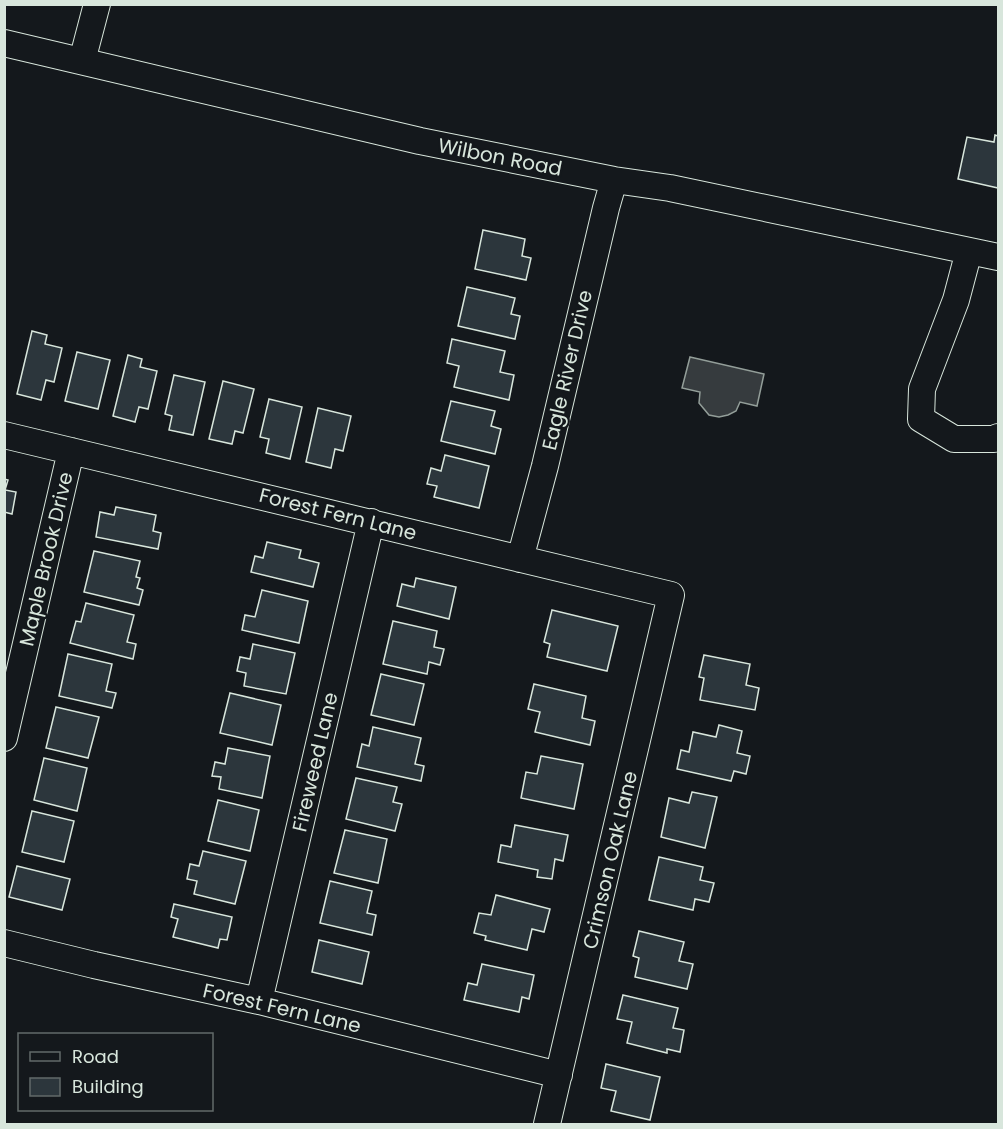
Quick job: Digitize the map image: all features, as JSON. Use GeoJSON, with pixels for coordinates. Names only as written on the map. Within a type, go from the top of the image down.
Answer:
{"type":"FeatureCollection","features":[{"type":"Feature","properties":{"kind":"street"},"geometry":{"type":"LineString","coordinates":[[82,61],[97,4]]}},
{"type":"Feature","properties":{"kind":"street","name":"Wilbon Road"},"geometry":{"type":"LineString","coordinates":[[4,43],[420,141],[614,180],[670,188],[999,257]]}},
{"type":"Feature","properties":{"kind":"street","name":"Eagle River Drive"},"geometry":{"type":"LineString","coordinates":[[520,559],[545,466],[614,180]]}},
{"type":"Feature","properties":{"kind":"street"},"geometry":{"type":"LineString","coordinates":[[969,251],[956,300],[922,389],[921,419],[954,439],[999,437]]}},
{"type":"Feature","properties":{"kind":"street","name":"Forest Fern Lane"},"geometry":{"type":"LineString","coordinates":[[4,435],[671,595]]}},
{"type":"Feature","properties":{"kind":"street","name":"Maple Brook Drive"},"geometry":{"type":"LineString","coordinates":[[4,738],[71,451]]}},
{"type":"Feature","properties":{"kind":"street","name":"Fireweed Lane"},"geometry":{"type":"LineString","coordinates":[[259,1001],[371,522]]}},
{"type":"Feature","properties":{"kind":"street","name":"Crimson Oak Lane"},"geometry":{"type":"LineString","coordinates":[[547,1125],[671,595]]}},
{"type":"Feature","properties":{"kind":"street","name":"Forest Fern Lane"},"geometry":{"type":"LineString","coordinates":[[4,942],[94,965],[259,1001],[559,1075]]}},
{"type":"Feature","properties":{"kind":"shaded area"},"geometry":{"type":"Polygon","coordinates":[[[690,357],[764,374],[757,406],[740,402],[736,411],[728,415],[719,417],[709,415],[699,403],[700,392],[682,388],[690,357]]]}},
{"type":"Feature","properties":{"kind":"building"},"geometry":{"type":"Polygon","coordinates":[[[995,135],[998,136],[998,188],[958,179],[967,137],[994,142],[995,135]]]}},
{"type":"Feature","properties":{"kind":"building"},"geometry":{"type":"Polygon","coordinates":[[[483,230],[525,239],[522,256],[531,258],[526,280],[475,269],[483,230]]]}},
{"type":"Feature","properties":{"kind":"building"},"geometry":{"type":"Polygon","coordinates":[[[467,287],[515,298],[511,314],[520,316],[515,339],[458,326],[467,287]]]}},
{"type":"Feature","properties":{"kind":"building"},"geometry":{"type":"Polygon","coordinates":[[[32,331],[47,335],[45,344],[62,348],[54,382],[46,380],[41,400],[17,394],[32,331]]]}},
{"type":"Feature","properties":{"kind":"building"},"geometry":{"type":"Polygon","coordinates":[[[452,339],[505,351],[500,372],[514,375],[509,400],[454,387],[459,366],[447,363],[452,339]]]}},
{"type":"Feature","properties":{"kind":"building"},"geometry":{"type":"Polygon","coordinates":[[[77,352],[110,360],[98,409],[65,401],[77,352]]]}},
{"type":"Feature","properties":{"kind":"building"},"geometry":{"type":"Polygon","coordinates":[[[128,355],[142,359],[140,367],[157,371],[148,409],[139,407],[135,422],[113,416],[128,355]]]}},
{"type":"Feature","properties":{"kind":"building"},"geometry":{"type":"Polygon","coordinates":[[[174,375],[205,382],[193,435],[169,430],[172,416],[165,414],[174,375]]]}},
{"type":"Feature","properties":{"kind":"building"},"geometry":{"type":"Polygon","coordinates":[[[223,381],[254,389],[243,433],[235,431],[232,444],[209,439],[223,381]]]}},
{"type":"Feature","properties":{"kind":"building"},"geometry":{"type":"Polygon","coordinates":[[[269,399],[302,407],[290,459],[266,453],[269,439],[260,437],[269,399]]]}},
{"type":"Feature","properties":{"kind":"building"},"geometry":{"type":"Polygon","coordinates":[[[451,401],[495,411],[491,426],[501,429],[495,454],[441,441],[451,401]]]}},
{"type":"Feature","properties":{"kind":"building"},"geometry":{"type":"Polygon","coordinates":[[[318,408],[351,416],[343,451],[335,449],[331,468],[306,462],[318,408]]]}},
{"type":"Feature","properties":{"kind":"building"},"geometry":{"type":"Polygon","coordinates":[[[445,455],[489,466],[479,508],[434,497],[437,486],[427,484],[431,468],[441,471],[445,455]]]}},
{"type":"Feature","properties":{"kind":"building"},"geometry":{"type":"Polygon","coordinates":[[[4,479],[8,480],[5,490],[16,492],[12,514],[4,512],[4,479]]]}},
{"type":"Feature","properties":{"kind":"building"},"geometry":{"type":"Polygon","coordinates":[[[116,507],[156,515],[153,531],[161,533],[158,549],[96,537],[100,512],[114,515],[116,507]]]}},
{"type":"Feature","properties":{"kind":"building"},"geometry":{"type":"Polygon","coordinates":[[[267,542],[301,550],[299,558],[319,563],[313,587],[251,572],[255,556],[263,558],[267,542]]]}},
{"type":"Feature","properties":{"kind":"building"},"geometry":{"type":"Polygon","coordinates":[[[94,551],[140,561],[136,577],[140,578],[137,588],[143,590],[139,605],[84,592],[94,551]]]}},
{"type":"Feature","properties":{"kind":"building"},"geometry":{"type":"Polygon","coordinates":[[[416,578],[456,587],[449,619],[397,606],[402,584],[414,587],[416,578]]]}},
{"type":"Feature","properties":{"kind":"building"},"geometry":{"type":"Polygon","coordinates":[[[262,590],[308,601],[299,643],[242,630],[245,615],[255,617],[262,590]]]}},
{"type":"Feature","properties":{"kind":"building"},"geometry":{"type":"Polygon","coordinates":[[[86,603],[134,615],[127,642],[136,644],[133,659],[70,643],[76,621],[81,622],[86,603]]]}},
{"type":"Feature","properties":{"kind":"building"},"geometry":{"type":"Polygon","coordinates":[[[552,610],[618,626],[607,671],[547,657],[550,644],[544,642],[552,610]]]}},
{"type":"Feature","properties":{"kind":"building"},"geometry":{"type":"Polygon","coordinates":[[[393,621],[437,631],[434,647],[444,649],[440,665],[429,662],[427,674],[383,664],[393,621]]]}},
{"type":"Feature","properties":{"kind":"building"},"geometry":{"type":"Polygon","coordinates":[[[253,644],[295,653],[286,694],[244,686],[246,673],[237,671],[240,657],[250,659],[253,644]]]}},
{"type":"Feature","properties":{"kind":"building"},"geometry":{"type":"Polygon","coordinates":[[[68,654],[112,664],[106,691],[116,693],[112,708],[59,696],[68,654]]]}},
{"type":"Feature","properties":{"kind":"building"},"geometry":{"type":"Polygon","coordinates":[[[704,655],[750,664],[746,685],[759,688],[755,710],[700,700],[704,678],[699,677],[704,655]]]}},
{"type":"Feature","properties":{"kind":"building"},"geometry":{"type":"Polygon","coordinates":[[[381,674],[424,684],[414,725],[371,715],[381,674]]]}},
{"type":"Feature","properties":{"kind":"building"},"geometry":{"type":"Polygon","coordinates":[[[534,684],[586,696],[582,718],[595,721],[590,745],[535,732],[540,712],[528,709],[534,684]]]}},
{"type":"Feature","properties":{"kind":"building"},"geometry":{"type":"Polygon","coordinates":[[[230,693],[281,705],[272,745],[220,733],[230,693]]]}},
{"type":"Feature","properties":{"kind":"building"},"geometry":{"type":"Polygon","coordinates":[[[56,707],[99,717],[88,758],[46,748],[56,707]]]}},
{"type":"Feature","properties":{"kind":"building"},"geometry":{"type":"Polygon","coordinates":[[[719,725],[742,731],[737,753],[750,756],[746,774],[734,771],[731,781],[677,769],[681,750],[689,752],[693,732],[716,737],[719,725]]]}},
{"type":"Feature","properties":{"kind":"building"},"geometry":{"type":"Polygon","coordinates":[[[373,727],[421,738],[415,764],[424,766],[421,781],[357,767],[362,744],[369,746],[373,727]]]}},
{"type":"Feature","properties":{"kind":"building"},"geometry":{"type":"Polygon","coordinates":[[[228,748],[270,756],[262,798],[219,789],[221,777],[212,776],[215,762],[225,764],[228,748]]]}},
{"type":"Feature","properties":{"kind":"building"},"geometry":{"type":"Polygon","coordinates":[[[541,756],[583,764],[574,809],[521,798],[526,772],[537,774],[541,756]]]}},
{"type":"Feature","properties":{"kind":"building"},"geometry":{"type":"Polygon","coordinates":[[[44,758],[87,768],[77,811],[34,800],[44,758]]]}},
{"type":"Feature","properties":{"kind":"building"},"geometry":{"type":"Polygon","coordinates":[[[356,778],[397,787],[393,802],[402,804],[395,831],[346,819],[356,778]]]}},
{"type":"Feature","properties":{"kind":"building"},"geometry":{"type":"Polygon","coordinates":[[[692,792],[717,797],[705,848],[661,837],[669,798],[689,803],[692,792]]]}},
{"type":"Feature","properties":{"kind":"building"},"geometry":{"type":"Polygon","coordinates":[[[218,800],[259,810],[250,851],[208,841],[218,800]]]}},
{"type":"Feature","properties":{"kind":"building"},"geometry":{"type":"Polygon","coordinates":[[[32,811],[74,821],[64,862],[22,852],[32,811]]]}},
{"type":"Feature","properties":{"kind":"building"},"geometry":{"type":"Polygon","coordinates":[[[515,825],[568,835],[563,861],[555,859],[552,879],[537,877],[538,870],[498,862],[501,845],[511,847],[515,825]]]}},
{"type":"Feature","properties":{"kind":"building"},"geometry":{"type":"Polygon","coordinates":[[[345,830],[387,839],[378,883],[334,873],[345,830]]]}},
{"type":"Feature","properties":{"kind":"building"},"geometry":{"type":"Polygon","coordinates":[[[203,851],[246,861],[235,904],[194,894],[197,881],[187,879],[190,864],[199,866],[203,851]]]}},
{"type":"Feature","properties":{"kind":"building"},"geometry":{"type":"Polygon","coordinates":[[[659,857],[703,867],[700,880],[714,883],[709,902],[695,899],[693,910],[649,900],[659,857]]]}},
{"type":"Feature","properties":{"kind":"building"},"geometry":{"type":"Polygon","coordinates":[[[17,866],[70,879],[62,910],[9,897],[17,866]]]}},
{"type":"Feature","properties":{"kind":"building"},"geometry":{"type":"Polygon","coordinates":[[[330,881],[372,891],[367,913],[376,915],[372,935],[320,923],[330,881]]]}},
{"type":"Feature","properties":{"kind":"building"},"geometry":{"type":"Polygon","coordinates":[[[496,895],[550,909],[544,932],[532,929],[527,950],[485,940],[486,936],[474,933],[479,913],[491,915],[496,895]]]}},
{"type":"Feature","properties":{"kind":"building"},"geometry":{"type":"Polygon","coordinates":[[[174,904],[232,917],[227,940],[220,939],[218,948],[173,937],[178,919],[171,917],[174,904]]]}},
{"type":"Feature","properties":{"kind":"building"},"geometry":{"type":"Polygon","coordinates":[[[639,931],[684,942],[679,961],[693,964],[687,989],[635,977],[639,958],[633,956],[639,931]]]}},
{"type":"Feature","properties":{"kind":"building"},"geometry":{"type":"Polygon","coordinates":[[[319,940],[369,952],[362,984],[312,972],[319,940]]]}},
{"type":"Feature","properties":{"kind":"building"},"geometry":{"type":"Polygon","coordinates":[[[482,964],[534,975],[529,999],[522,997],[519,1012],[464,1000],[468,983],[477,985],[482,964]]]}},
{"type":"Feature","properties":{"kind":"building"},"geometry":{"type":"Polygon","coordinates":[[[623,995],[678,1008],[673,1028],[684,1030],[680,1052],[667,1049],[667,1053],[627,1043],[632,1022],[617,1019],[623,995]]]}},
{"type":"Feature","properties":{"kind":"building"},"geometry":{"type":"Polygon","coordinates":[[[606,1064],[660,1077],[650,1120],[611,1111],[616,1091],[601,1088],[606,1064]]]}}]}
